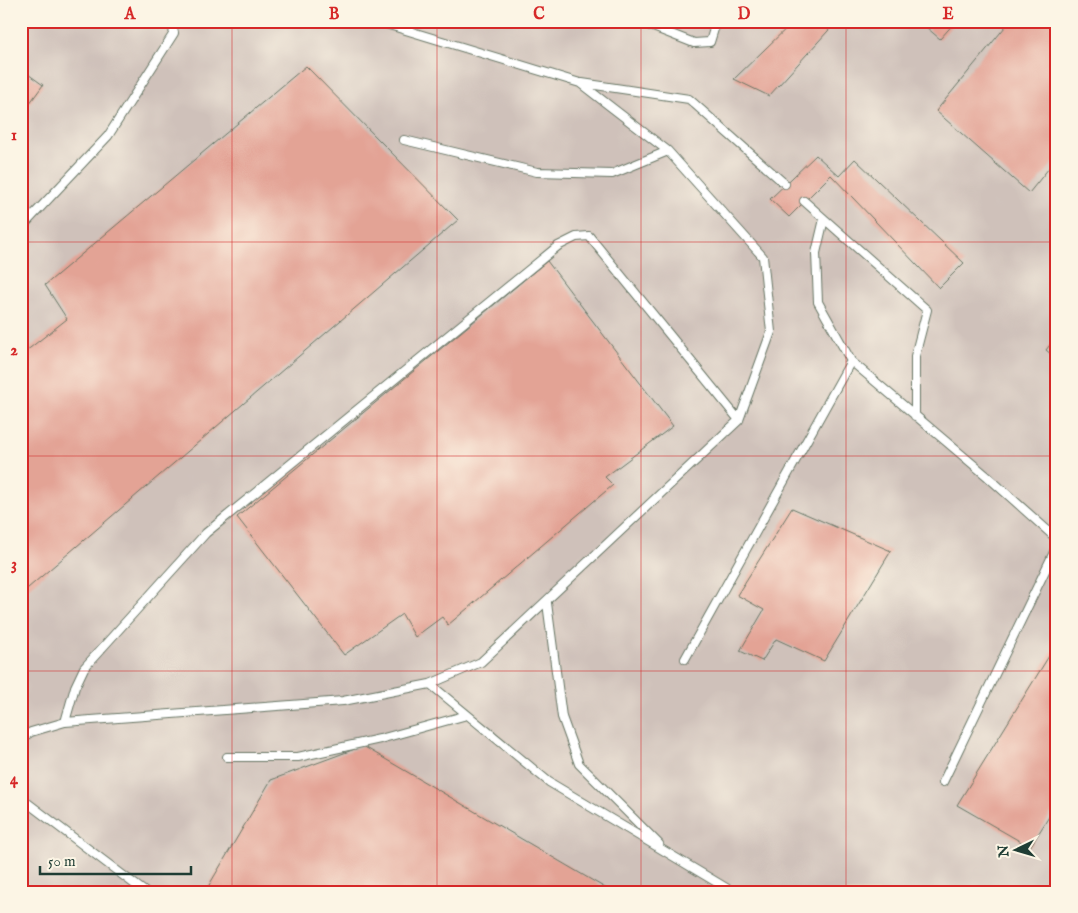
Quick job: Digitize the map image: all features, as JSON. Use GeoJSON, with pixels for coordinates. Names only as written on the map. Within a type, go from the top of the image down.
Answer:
{"type":"FeatureCollection","features":[{"type":"Feature","properties":{"kind":"lane"},"geometry":{"type":"LineString","coordinates":[[21,228],[108,136],[174,33],[171,21]]}},
{"type":"Feature","properties":{"kind":"lane"},"geometry":{"type":"LineString","coordinates":[[376,21],[580,83],[689,99],[785,184]]}},
{"type":"Feature","properties":{"kind":"lane"},"geometry":{"type":"LineString","coordinates":[[638,21],[694,43],[710,42],[714,28],[707,21]]}},
{"type":"Feature","properties":{"kind":"lane"},"geometry":{"type":"LineString","coordinates":[[21,739],[31,732],[65,722],[343,701],[430,684],[481,662],[547,603],[739,420],[771,332],[763,257],[668,151],[580,83]]}},
{"type":"Feature","properties":{"kind":"lane"},"geometry":{"type":"LineString","coordinates":[[404,140],[537,172],[612,174],[668,151]]}},
{"type":"Feature","properties":{"kind":"lane"},"geometry":{"type":"LineString","coordinates":[[804,201],[927,310],[914,356],[915,416]]}},
{"type":"Feature","properties":{"kind":"lane"},"geometry":{"type":"LineString","coordinates":[[824,219],[816,253],[818,302],[850,362],[1057,539]]}},
{"type":"Feature","properties":{"kind":"lane"},"geometry":{"type":"LineString","coordinates":[[65,722],[75,686],[84,668],[206,533],[558,246],[576,237],[589,236],[739,420]]}},
{"type":"Feature","properties":{"kind":"lane"},"geometry":{"type":"LineString","coordinates":[[685,659],[850,362]]}},
{"type":"Feature","properties":{"kind":"lane"},"geometry":{"type":"LineString","coordinates":[[944,782],[1057,546]]}},
{"type":"Feature","properties":{"kind":"lane"},"geometry":{"type":"LineString","coordinates":[[547,603],[562,717],[579,764],[668,853]]}},
{"type":"Feature","properties":{"kind":"lane"},"geometry":{"type":"LineString","coordinates":[[430,684],[548,782],[733,892]]}},
{"type":"Feature","properties":{"kind":"lane"},"geometry":{"type":"LineString","coordinates":[[227,756],[298,757],[380,739],[468,715]]}},
{"type":"Feature","properties":{"kind":"lane"},"geometry":{"type":"LineString","coordinates":[[21,798],[145,892]]}},
{"type":"Feature","properties":{"kind":"shaded area"},"geometry":{"type":"Polygon","coordinates":[[[21,21],[1057,21],[1057,892],[21,892],[21,21]]]}},
{"type":"Feature","properties":{"kind":"building"},"geometry":{"type":"Polygon","coordinates":[[[794,21],[837,21],[769,96],[734,79],[794,21]]]}},
{"type":"Feature","properties":{"kind":"building"},"geometry":{"type":"Polygon","coordinates":[[[919,21],[956,21],[940,39],[919,21]]]}},
{"type":"Feature","properties":{"kind":"building"},"geometry":{"type":"Polygon","coordinates":[[[1010,21],[1057,21],[1057,158],[1029,193],[936,111],[1010,21]]]}},
{"type":"Feature","properties":{"kind":"building"},"geometry":{"type":"Polygon","coordinates":[[[306,66],[458,220],[21,594],[21,392],[26,389],[21,382],[21,355],[67,319],[45,285],[306,66]]]}},
{"type":"Feature","properties":{"kind":"building"},"geometry":{"type":"Polygon","coordinates":[[[21,69],[43,85],[21,115],[21,69]]]}},
{"type":"Feature","properties":{"kind":"building"},"geometry":{"type":"Polygon","coordinates":[[[816,155],[839,176],[855,159],[964,263],[939,288],[831,175],[789,217],[770,199],[816,155]]]}},
{"type":"Feature","properties":{"kind":"building"},"geometry":{"type":"Polygon","coordinates":[[[547,261],[673,426],[605,477],[613,485],[448,625],[442,617],[415,637],[402,614],[344,655],[237,517],[547,261]]]}},
{"type":"Feature","properties":{"kind":"building"},"geometry":{"type":"Polygon","coordinates":[[[1057,336],[1057,359],[1046,350],[1057,336]]]}},
{"type":"Feature","properties":{"kind":"building"},"geometry":{"type":"Polygon","coordinates":[[[792,508],[891,551],[824,661],[776,639],[762,661],[740,651],[764,610],[737,595],[792,508]]]}},
{"type":"Feature","properties":{"kind":"building"},"geometry":{"type":"Polygon","coordinates":[[[1057,643],[1057,804],[1030,847],[957,805],[1057,643]]]}},
{"type":"Feature","properties":{"kind":"building"},"geometry":{"type":"Polygon","coordinates":[[[363,746],[612,892],[205,892],[271,780],[363,746]]]}}]}
